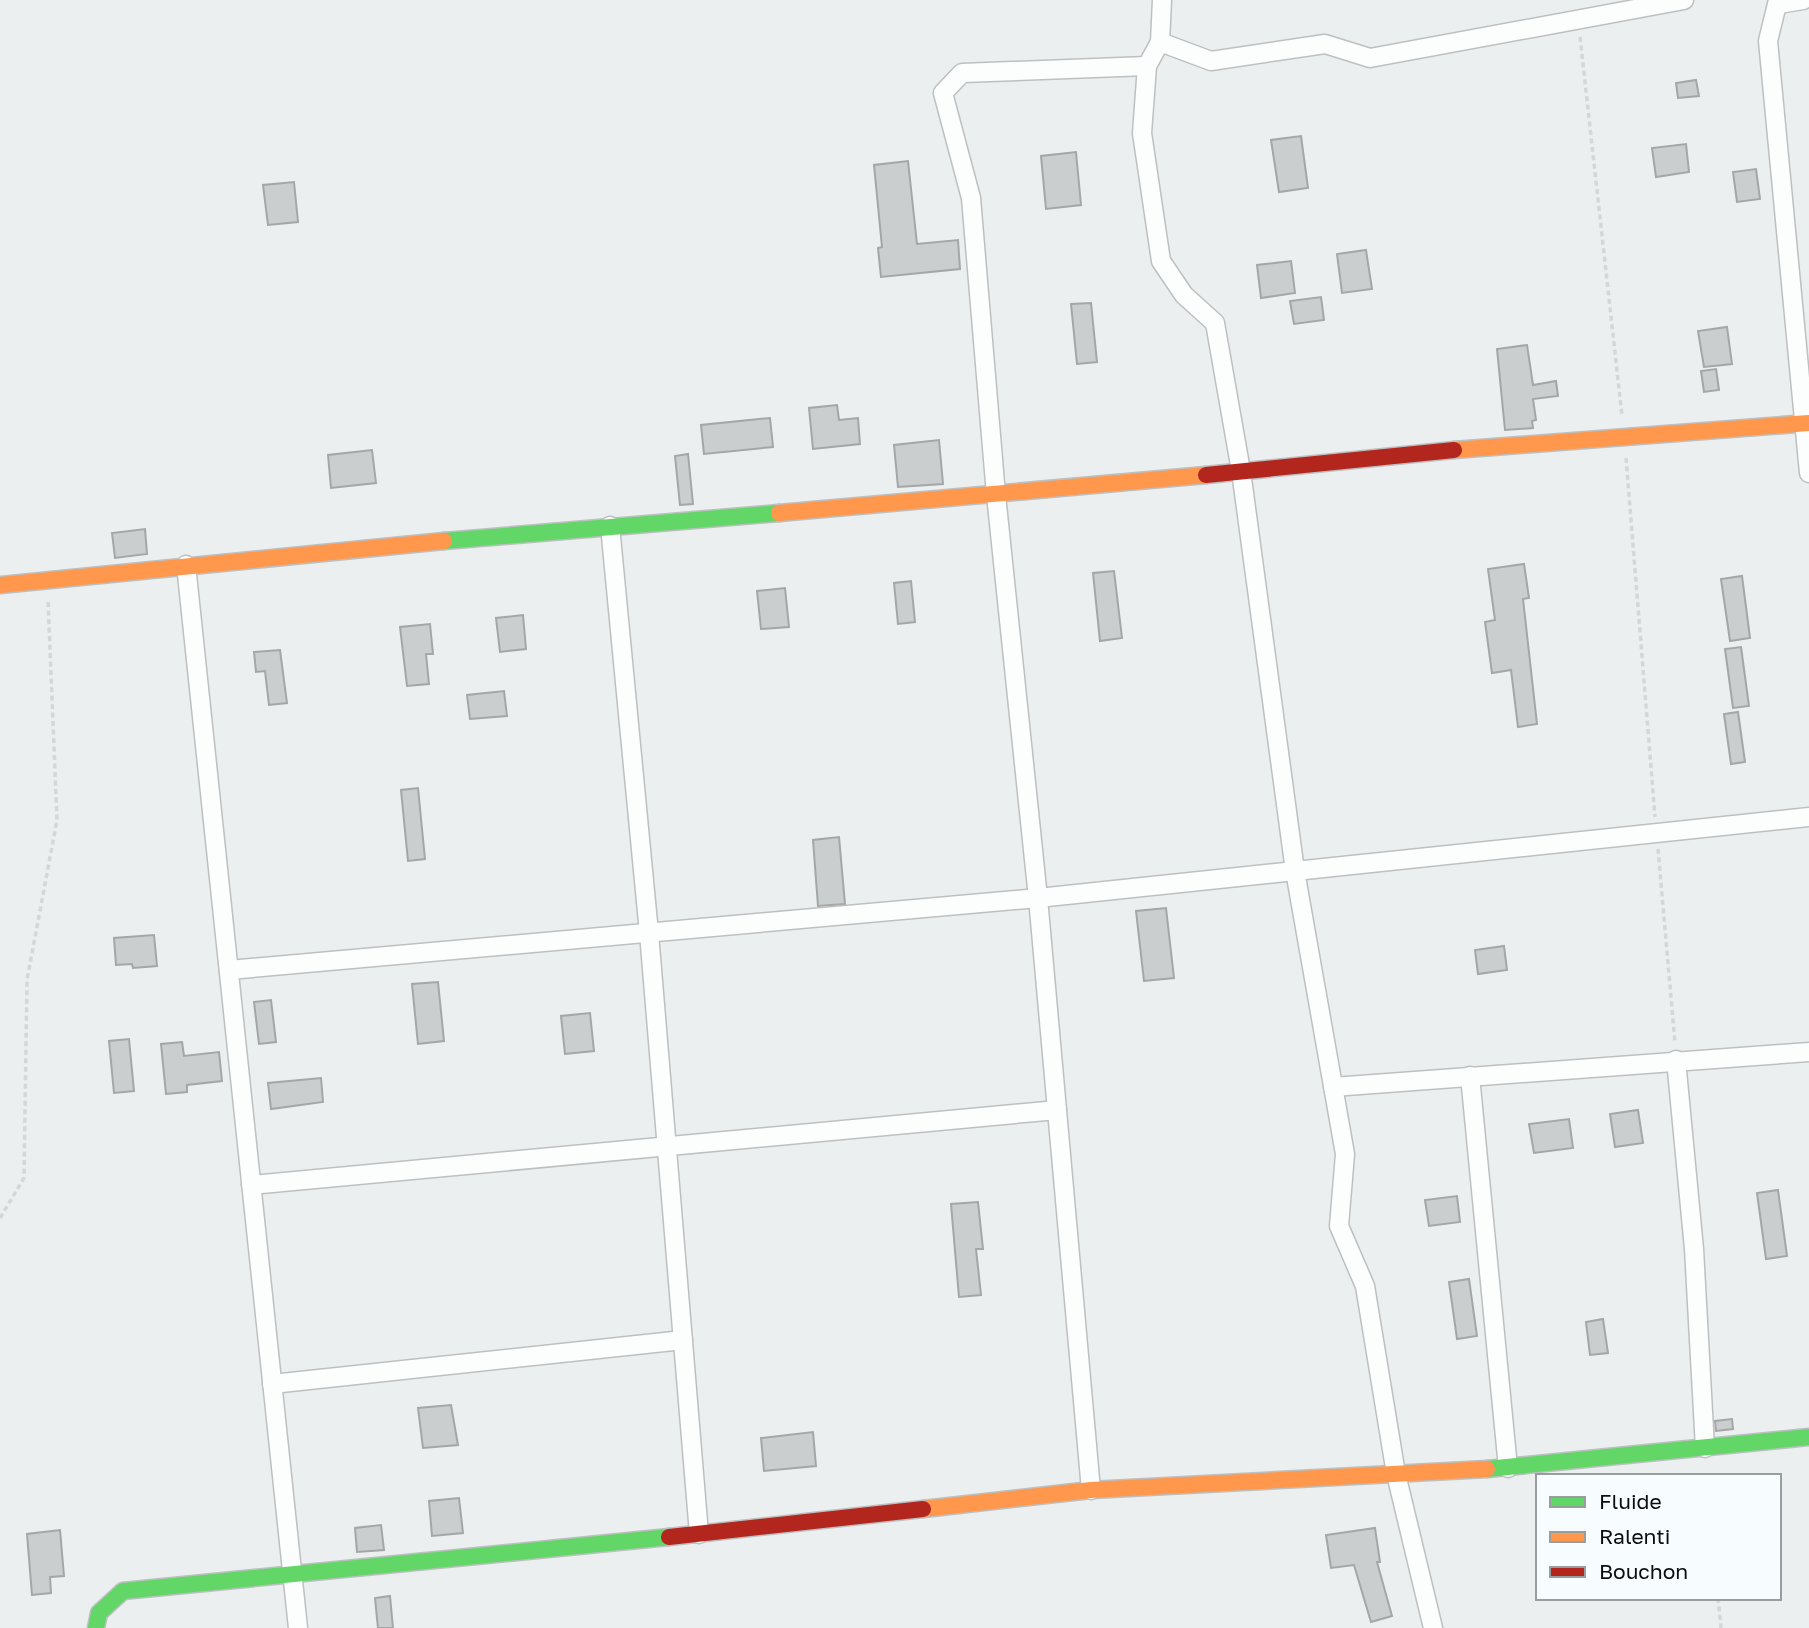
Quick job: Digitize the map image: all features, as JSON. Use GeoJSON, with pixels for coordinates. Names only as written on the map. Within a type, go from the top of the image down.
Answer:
{"type":"FeatureCollection","features":[{"type":"Feature","properties":{"kind":"street"},"geometry":{"type":"LineString","coordinates":[[1163,0],[1160,42],[1147,66],[1142,133],[1161,261],[1184,295],[1215,323],[1241,471],[1295,871],[1345,1154],[1339,1226],[1365,1286],[1396,1474],[1433,1628]]}},
{"type":"Feature","properties":{"kind":"street"},"geometry":{"type":"LineString","coordinates":[[1160,42],[1211,61],[1325,44],[1370,58],[1684,0]]}},
{"type":"Feature","properties":{"kind":"street"},"geometry":{"type":"LineString","coordinates":[[1803,0],[1778,2],[1768,41],[1809,473]]}},
{"type":"Feature","properties":{"kind":"street"},"geometry":{"type":"LineString","coordinates":[[1091,1490],[1038,898],[996,495],[971,198],[943,93],[962,72],[1147,66]]}},
{"type":"Feature","properties":{"kind":"street"},"geometry":{"type":"LineString","coordinates":[[0,586],[186,565],[610,526],[996,495],[1241,471],[1806,423]]}},
{"type":"Feature","properties":{"kind":"street"},"geometry":{"type":"LineString","coordinates":[[610,526],[649,933],[699,1534]]}},
{"type":"Feature","properties":{"kind":"street"},"geometry":{"type":"LineString","coordinates":[[186,565],[298,1628]]}},
{"type":"Feature","properties":{"kind":"street"},"geometry":{"type":"LineString","coordinates":[[229,970],[1038,898],[1809,817]]}},
{"type":"Feature","properties":{"kind":"street"},"geometry":{"type":"LineString","coordinates":[[1333,1087],[1809,1052]]}},
{"type":"Feature","properties":{"kind":"street"},"geometry":{"type":"LineString","coordinates":[[1676,1060],[1694,1250],[1705,1448]]}},
{"type":"Feature","properties":{"kind":"street"},"geometry":{"type":"LineString","coordinates":[[1470,1076],[1508,1468]]}},
{"type":"Feature","properties":{"kind":"street"},"geometry":{"type":"LineString","coordinates":[[251,1185],[1057,1110]]}},
{"type":"Feature","properties":{"kind":"street"},"geometry":{"type":"LineString","coordinates":[[272,1384],[683,1340]]}},
{"type":"Feature","properties":{"kind":"street"},"geometry":{"type":"LineString","coordinates":[[96,1628],[99,1614],[123,1591],[699,1534],[1091,1490],[1508,1468],[1809,1437]]}},
{"type":"Feature","properties":{"kind":"path"},"geometry":{"type":"LineString","coordinates":[[1578,21],[1624,437],[1676,1060]]}},
{"type":"Feature","properties":{"kind":"path"},"geometry":{"type":"LineString","coordinates":[[0,1218],[24,1178],[27,980],[57,820],[47,580]]}},
{"type":"Feature","properties":{"kind":"path"},"geometry":{"type":"LineString","coordinates":[[1718,1600],[1721,1628]]}},
{"type":"Feature","properties":{"kind":"building"},"geometry":{"type":"Polygon","coordinates":[[[1696,80],[1699,96],[1678,98],[1676,83],[1696,80]]]}},
{"type":"Feature","properties":{"kind":"building"},"geometry":{"type":"Polygon","coordinates":[[[1301,136],[1308,188],[1279,192],[1271,140],[1301,136]]]}},
{"type":"Feature","properties":{"kind":"building"},"geometry":{"type":"Polygon","coordinates":[[[1686,144],[1689,172],[1656,177],[1652,148],[1686,144]]]}},
{"type":"Feature","properties":{"kind":"building"},"geometry":{"type":"Polygon","coordinates":[[[1076,152],[1081,205],[1046,209],[1041,156],[1076,152]]]}},
{"type":"Feature","properties":{"kind":"building"},"geometry":{"type":"Polygon","coordinates":[[[908,161],[917,244],[958,240],[960,269],[881,277],[878,248],[882,247],[874,165],[908,161]]]}},
{"type":"Feature","properties":{"kind":"building"},"geometry":{"type":"Polygon","coordinates":[[[1756,169],[1760,199],[1737,202],[1733,172],[1756,169]]]}},
{"type":"Feature","properties":{"kind":"building"},"geometry":{"type":"Polygon","coordinates":[[[294,182],[298,222],[268,225],[263,185],[294,182]]]}},
{"type":"Feature","properties":{"kind":"building"},"geometry":{"type":"Polygon","coordinates":[[[1366,250],[1372,289],[1342,293],[1337,254],[1366,250]]]}},
{"type":"Feature","properties":{"kind":"building"},"geometry":{"type":"Polygon","coordinates":[[[1291,261],[1295,293],[1261,298],[1257,265],[1291,261]]]}},
{"type":"Feature","properties":{"kind":"building"},"geometry":{"type":"Polygon","coordinates":[[[1321,297],[1324,320],[1294,324],[1290,301],[1321,297]]]}},
{"type":"Feature","properties":{"kind":"building"},"geometry":{"type":"Polygon","coordinates":[[[1091,303],[1097,362],[1077,364],[1071,304],[1091,303]]]}},
{"type":"Feature","properties":{"kind":"building"},"geometry":{"type":"Polygon","coordinates":[[[1727,327],[1732,364],[1704,367],[1698,331],[1727,327]]]}},
{"type":"Feature","properties":{"kind":"building"},"geometry":{"type":"Polygon","coordinates":[[[1527,345],[1533,385],[1556,381],[1558,396],[1533,399],[1536,420],[1532,421],[1533,428],[1505,430],[1497,349],[1527,345]]]}},
{"type":"Feature","properties":{"kind":"building"},"geometry":{"type":"Polygon","coordinates":[[[1716,369],[1719,390],[1704,392],[1701,371],[1716,369]]]}},
{"type":"Feature","properties":{"kind":"building"},"geometry":{"type":"Polygon","coordinates":[[[837,405],[839,420],[858,418],[860,444],[813,449],[809,408],[837,405]]]}},
{"type":"Feature","properties":{"kind":"building"},"geometry":{"type":"Polygon","coordinates":[[[770,418],[773,447],[704,454],[701,425],[770,418]]]}},
{"type":"Feature","properties":{"kind":"building"},"geometry":{"type":"Polygon","coordinates":[[[939,440],[943,484],[898,487],[894,445],[939,440]]]}},
{"type":"Feature","properties":{"kind":"building"},"geometry":{"type":"Polygon","coordinates":[[[372,450],[376,483],[331,488],[328,455],[372,450]]]}},
{"type":"Feature","properties":{"kind":"building"},"geometry":{"type":"Polygon","coordinates":[[[688,454],[693,504],[680,505],[675,456],[688,454]]]}},
{"type":"Feature","properties":{"kind":"building"},"geometry":{"type":"Polygon","coordinates":[[[145,529],[147,554],[115,558],[112,533],[145,529]]]}},
{"type":"Feature","properties":{"kind":"building"},"geometry":{"type":"Polygon","coordinates":[[[1524,564],[1529,598],[1523,599],[1537,724],[1518,727],[1511,670],[1492,673],[1485,622],[1495,620],[1488,569],[1524,564]]]}},
{"type":"Feature","properties":{"kind":"building"},"geometry":{"type":"Polygon","coordinates":[[[1114,571],[1122,638],[1100,641],[1093,573],[1114,571]]]}},
{"type":"Feature","properties":{"kind":"building"},"geometry":{"type":"Polygon","coordinates":[[[1742,576],[1750,638],[1730,641],[1721,579],[1742,576]]]}},
{"type":"Feature","properties":{"kind":"building"},"geometry":{"type":"Polygon","coordinates":[[[911,581],[915,622],[898,624],[894,583],[911,581]]]}},
{"type":"Feature","properties":{"kind":"building"},"geometry":{"type":"Polygon","coordinates":[[[785,588],[789,627],[761,629],[757,591],[785,588]]]}},
{"type":"Feature","properties":{"kind":"building"},"geometry":{"type":"Polygon","coordinates":[[[523,615],[526,649],[500,652],[496,618],[523,615]]]}},
{"type":"Feature","properties":{"kind":"building"},"geometry":{"type":"Polygon","coordinates":[[[430,624],[433,654],[426,654],[429,684],[407,686],[400,627],[430,624]]]}},
{"type":"Feature","properties":{"kind":"building"},"geometry":{"type":"Polygon","coordinates":[[[1741,647],[1749,706],[1733,708],[1725,649],[1741,647]]]}},
{"type":"Feature","properties":{"kind":"building"},"geometry":{"type":"Polygon","coordinates":[[[280,650],[287,703],[269,705],[265,671],[256,672],[254,652],[280,650]]]}},
{"type":"Feature","properties":{"kind":"building"},"geometry":{"type":"Polygon","coordinates":[[[504,691],[507,716],[470,719],[467,695],[504,691]]]}},
{"type":"Feature","properties":{"kind":"building"},"geometry":{"type":"Polygon","coordinates":[[[1738,712],[1745,762],[1731,764],[1724,714],[1738,712]]]}},
{"type":"Feature","properties":{"kind":"building"},"geometry":{"type":"Polygon","coordinates":[[[418,788],[425,859],[408,861],[401,790],[418,788]]]}},
{"type":"Feature","properties":{"kind":"building"},"geometry":{"type":"Polygon","coordinates":[[[839,837],[845,904],[818,906],[813,840],[839,837]]]}},
{"type":"Feature","properties":{"kind":"building"},"geometry":{"type":"Polygon","coordinates":[[[1166,908],[1174,978],[1144,981],[1136,911],[1166,908]]]}},
{"type":"Feature","properties":{"kind":"building"},"geometry":{"type":"Polygon","coordinates":[[[154,935],[157,966],[133,968],[132,964],[116,965],[114,938],[154,935]]]}},
{"type":"Feature","properties":{"kind":"building"},"geometry":{"type":"Polygon","coordinates":[[[1504,946],[1507,970],[1478,974],[1475,950],[1504,946]]]}},
{"type":"Feature","properties":{"kind":"building"},"geometry":{"type":"Polygon","coordinates":[[[438,982],[444,1041],[418,1044],[412,984],[438,982]]]}},
{"type":"Feature","properties":{"kind":"building"},"geometry":{"type":"Polygon","coordinates":[[[271,1000],[276,1042],[259,1044],[254,1002],[271,1000]]]}},
{"type":"Feature","properties":{"kind":"building"},"geometry":{"type":"Polygon","coordinates":[[[590,1013],[594,1051],[565,1054],[561,1016],[590,1013]]]}},
{"type":"Feature","properties":{"kind":"building"},"geometry":{"type":"Polygon","coordinates":[[[129,1039],[134,1091],[114,1093],[109,1041],[129,1039]]]}},
{"type":"Feature","properties":{"kind":"building"},"geometry":{"type":"Polygon","coordinates":[[[182,1042],[184,1056],[219,1052],[222,1081],[187,1085],[187,1092],[166,1094],[161,1044],[182,1042]]]}},
{"type":"Feature","properties":{"kind":"building"},"geometry":{"type":"Polygon","coordinates":[[[321,1078],[323,1102],[271,1109],[268,1083],[321,1078]]]}},
{"type":"Feature","properties":{"kind":"building"},"geometry":{"type":"Polygon","coordinates":[[[1638,1110],[1643,1143],[1615,1147],[1610,1114],[1638,1110]]]}},
{"type":"Feature","properties":{"kind":"building"},"geometry":{"type":"Polygon","coordinates":[[[1569,1119],[1573,1148],[1534,1153],[1529,1124],[1569,1119]]]}},
{"type":"Feature","properties":{"kind":"building"},"geometry":{"type":"Polygon","coordinates":[[[1778,1190],[1787,1256],[1766,1259],[1757,1193],[1778,1190]]]}},
{"type":"Feature","properties":{"kind":"building"},"geometry":{"type":"Polygon","coordinates":[[[1457,1196],[1460,1222],[1429,1226],[1425,1200],[1457,1196]]]}},
{"type":"Feature","properties":{"kind":"building"},"geometry":{"type":"Polygon","coordinates":[[[978,1202],[983,1249],[976,1249],[981,1295],[959,1297],[951,1204],[978,1202]]]}},
{"type":"Feature","properties":{"kind":"building"},"geometry":{"type":"Polygon","coordinates":[[[1469,1279],[1477,1336],[1457,1339],[1449,1282],[1469,1279]]]}},
{"type":"Feature","properties":{"kind":"building"},"geometry":{"type":"Polygon","coordinates":[[[1603,1319],[1608,1353],[1590,1355],[1586,1322],[1603,1319]]]}},
{"type":"Feature","properties":{"kind":"building"},"geometry":{"type":"Polygon","coordinates":[[[451,1405],[458,1445],[423,1448],[418,1408],[451,1405]]]}},
{"type":"Feature","properties":{"kind":"building"},"geometry":{"type":"Polygon","coordinates":[[[1732,1419],[1733,1429],[1716,1431],[1715,1421],[1732,1419]]]}},
{"type":"Feature","properties":{"kind":"building"},"geometry":{"type":"Polygon","coordinates":[[[813,1432],[816,1466],[764,1471],[761,1438],[813,1432]]]}},
{"type":"Feature","properties":{"kind":"building"},"geometry":{"type":"Polygon","coordinates":[[[459,1498],[463,1533],[432,1536],[429,1501],[459,1498]]]}},
{"type":"Feature","properties":{"kind":"building"},"geometry":{"type":"Polygon","coordinates":[[[381,1525],[384,1550],[357,1552],[355,1528],[381,1525]]]}},
{"type":"Feature","properties":{"kind":"building"},"geometry":{"type":"Polygon","coordinates":[[[1375,1528],[1380,1562],[1377,1562],[1392,1616],[1371,1622],[1354,1565],[1331,1568],[1326,1535],[1375,1528]]]}},
{"type":"Feature","properties":{"kind":"building"},"geometry":{"type":"Polygon","coordinates":[[[60,1530],[64,1576],[50,1577],[51,1593],[32,1595],[27,1534],[60,1530]]]}},
{"type":"Feature","properties":{"kind":"building"},"geometry":{"type":"Polygon","coordinates":[[[390,1596],[393,1628],[378,1628],[375,1598],[390,1596]]]}},
{"type":"Feature","properties":{"kind":"traffic: fast"},"geometry":{"type":"LineString","coordinates":[[444,541],[779,513]]}},
{"type":"Feature","properties":{"kind":"traffic: fast"},"geometry":{"type":"LineString","coordinates":[[1487,1469],[1809,1437]]}},
{"type":"Feature","properties":{"kind":"traffic: fast"},"geometry":{"type":"LineString","coordinates":[[96,1628],[99,1613],[123,1591],[669,1537]]}},
{"type":"Feature","properties":{"kind":"traffic: slow"},"geometry":{"type":"LineString","coordinates":[[1454,450],[1809,423]]}},
{"type":"Feature","properties":{"kind":"traffic: slow"},"geometry":{"type":"LineString","coordinates":[[779,513],[1206,475]]}},
{"type":"Feature","properties":{"kind":"traffic: slow"},"geometry":{"type":"LineString","coordinates":[[0,585],[444,541]]}},
{"type":"Feature","properties":{"kind":"traffic: slow"},"geometry":{"type":"LineString","coordinates":[[923,1509],[1091,1490],[1487,1469]]}},
{"type":"Feature","properties":{"kind":"traffic: jam"},"geometry":{"type":"LineString","coordinates":[[1206,475],[1454,450]]}},
{"type":"Feature","properties":{"kind":"traffic: jam"},"geometry":{"type":"LineString","coordinates":[[669,1537],[923,1509]]}}]}
